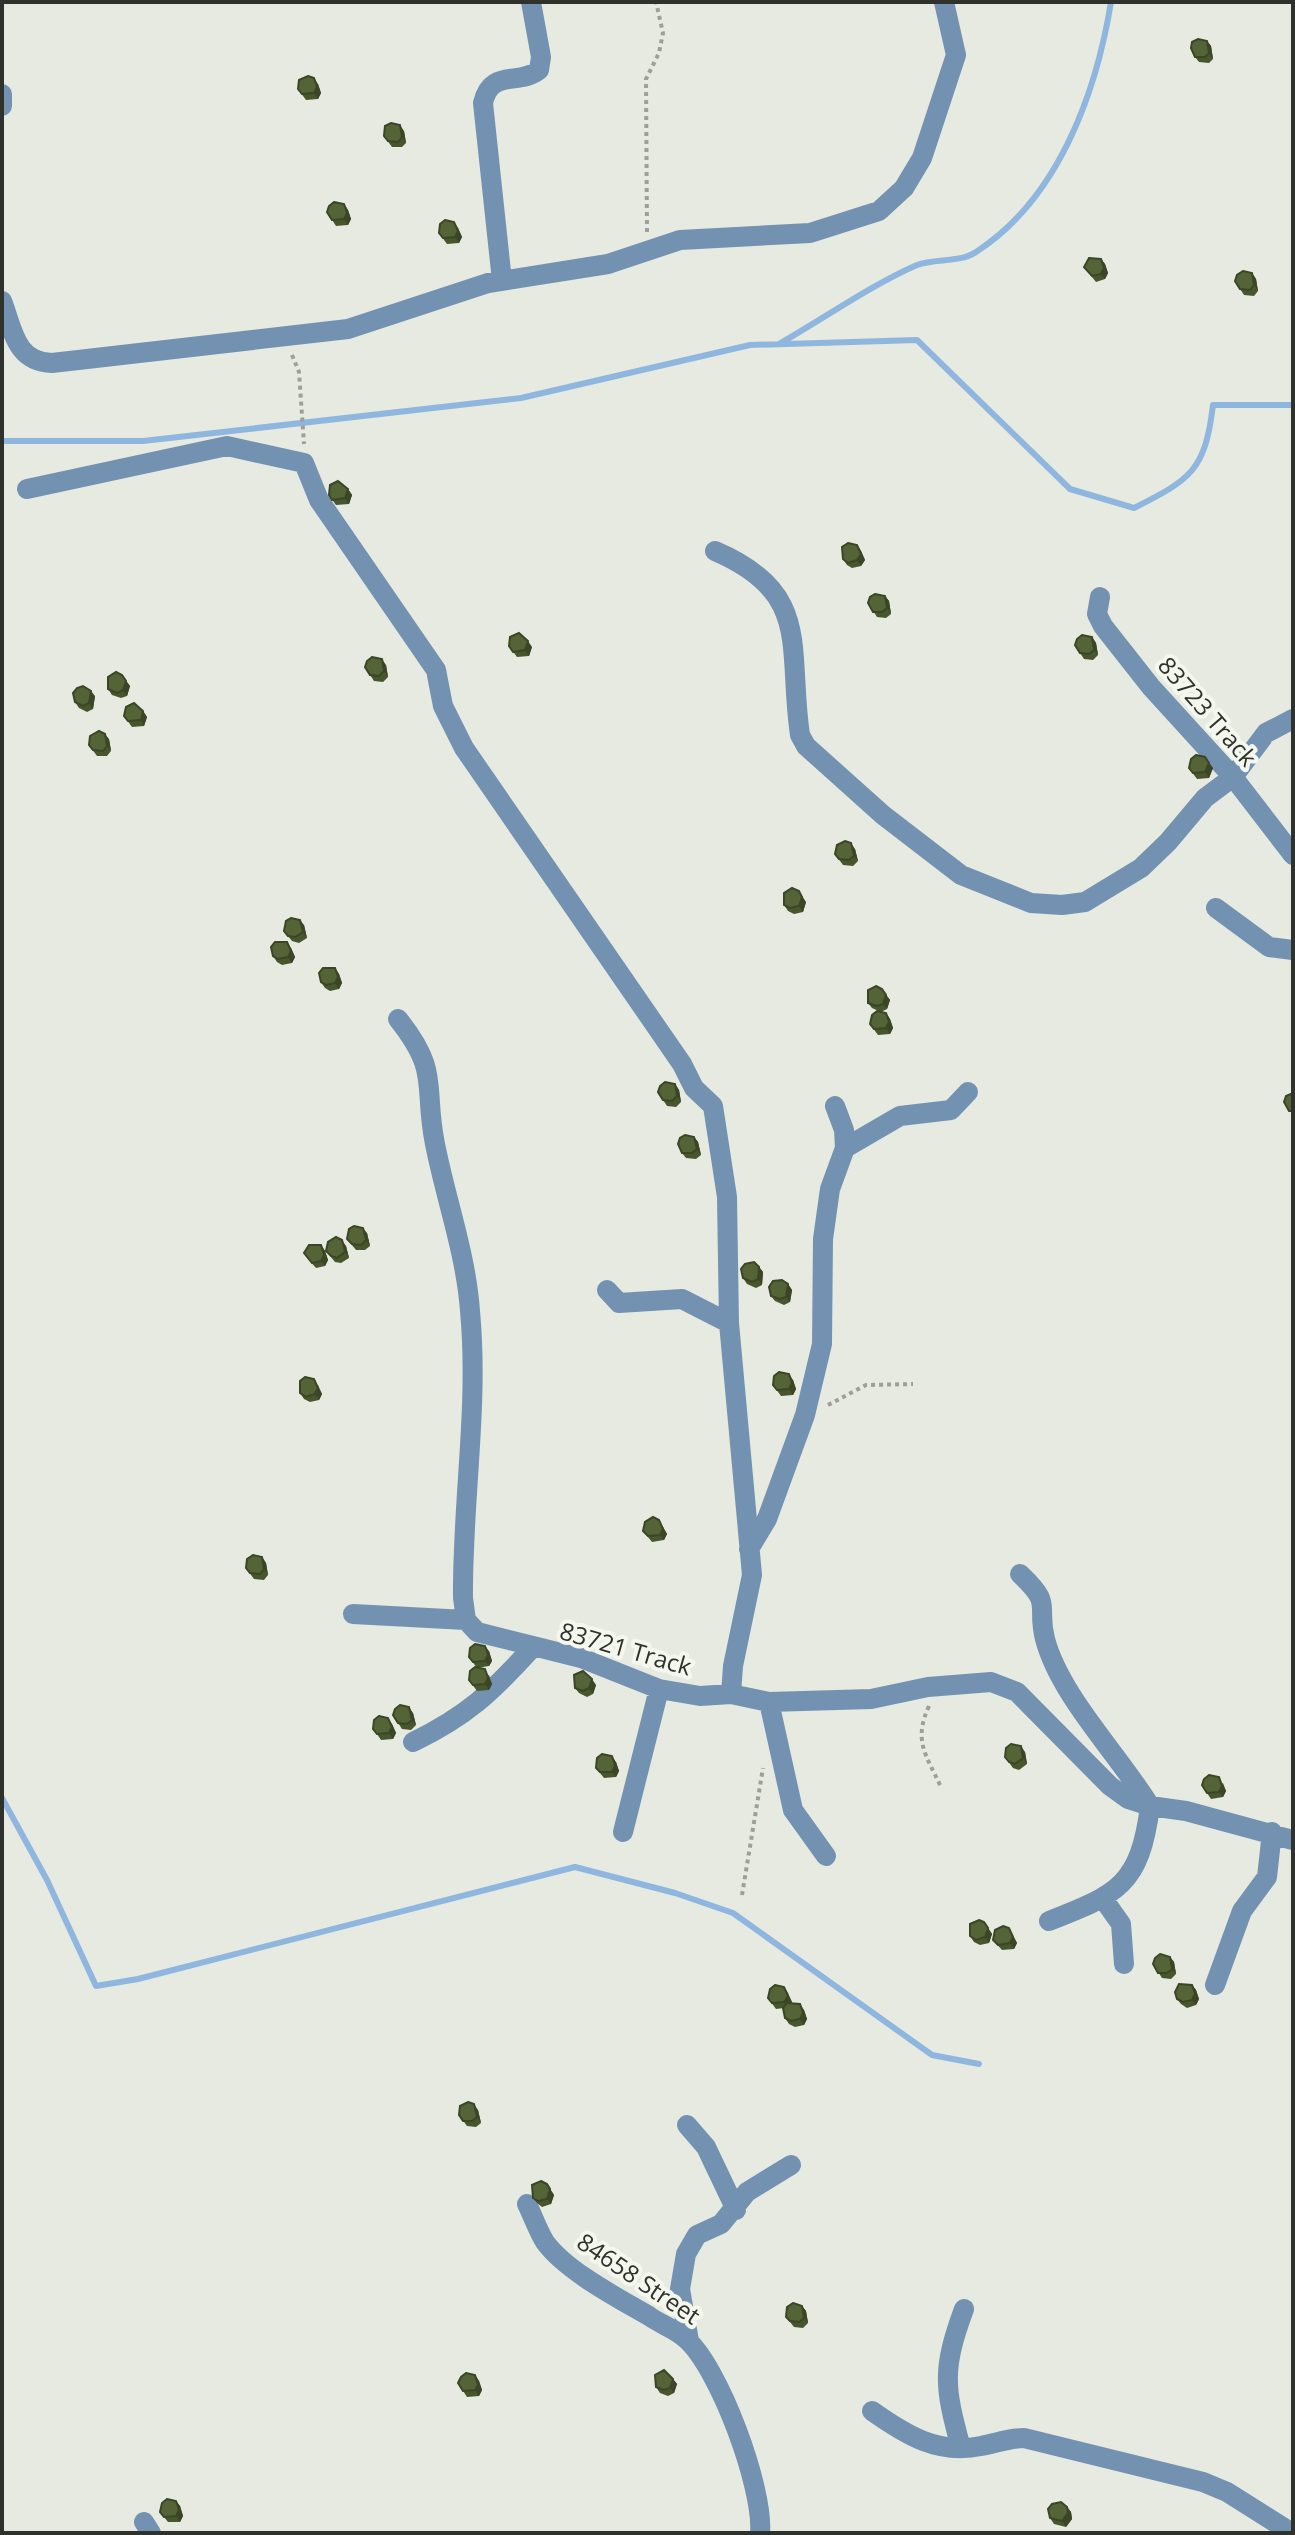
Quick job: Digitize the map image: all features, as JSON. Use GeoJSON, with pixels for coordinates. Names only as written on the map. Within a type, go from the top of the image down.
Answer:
{"type":"FeatureCollection","features":[{"type":"Feature","properties":{"kind":"street"},"geometry":{"type":"LineString","coordinates":[[502,281],[483,103],[485,94],[497,80],[531,75],[539,70],[541,57],[531,2]]}},
{"type":"Feature","properties":{"kind":"street"},"geometry":{"type":"LineString","coordinates":[[2,301],[17,346],[41,363],[348,329],[446,295],[502,281],[608,264],[703,237],[810,233],[863,218],[893,201],[915,173],[954,65],[956,47],[944,2]]}},
{"type":"Feature","properties":{"kind":"street"},"geometry":{"type":"LineString","coordinates":[[2,94],[2,106]]}},
{"type":"Feature","properties":{"kind":"street"},"geometry":{"type":"LineString","coordinates":[[27,489],[227,446],[304,463],[319,500],[436,670],[443,706],[464,748],[682,1064],[694,1088],[713,1106],[727,1197],[729,1323],[752,1575],[733,1666],[731,1694]]}},
{"type":"Feature","properties":{"kind":"street"},"geometry":{"type":"LineString","coordinates":[[715,551],[740,562],[764,579],[785,608],[792,633],[800,735],[806,746],[921,846],[961,875],[994,891],[1031,903],[1085,902],[1141,868],[1205,798],[1233,777],[1266,733],[1293,719]]}},
{"type":"Feature","properties":{"kind":"street","name":"83723 Track"},"geometry":{"type":"LineString","coordinates":[[1100,597],[1097,614],[1103,626],[1151,687],[1233,777],[1293,855]]}},
{"type":"Feature","properties":{"kind":"street"},"geometry":{"type":"LineString","coordinates":[[1216,908],[1269,947],[1293,950]]}},
{"type":"Feature","properties":{"kind":"street"},"geometry":{"type":"LineString","coordinates":[[353,1614],[466,1620],[463,1564],[473,1421],[471,1312],[464,1266],[433,1135],[427,1063],[420,1046],[398,1019]]}},
{"type":"Feature","properties":{"kind":"street"},"geometry":{"type":"LineString","coordinates":[[845,1148],[900,1116],[951,1110],[968,1092]]}},
{"type":"Feature","properties":{"kind":"street"},"geometry":{"type":"LineString","coordinates":[[749,1549],[767,1519],[800,1431],[822,1344],[823,1239],[830,1189],[845,1148],[844,1130],[835,1106]]}},
{"type":"Feature","properties":{"kind":"street"},"geometry":{"type":"LineString","coordinates":[[607,1290],[619,1303],[682,1299],[729,1323]]}},
{"type":"Feature","properties":{"kind":"street"},"geometry":{"type":"LineString","coordinates":[[1020,1574],[1037,1590],[1043,1604],[1045,1638],[1065,1681],[1150,1806],[1145,1842],[1138,1859],[1104,1900],[1049,1921]]}},
{"type":"Feature","properties":{"kind":"street","name":"83721 Track"},"geometry":{"type":"LineString","coordinates":[[466,1620],[477,1632],[581,1658],[659,1689],[700,1696],[731,1694],[769,1702],[871,1699],[938,1685],[991,1682],[1017,1692],[1110,1786],[1128,1799],[1272,1832],[1293,1840]]}},
{"type":"Feature","properties":{"kind":"street"},"geometry":{"type":"LineString","coordinates":[[413,1742],[457,1721],[500,1684],[532,1648]]}},
{"type":"Feature","properties":{"kind":"street"},"geometry":{"type":"LineString","coordinates":[[623,1832],[659,1689]]}},
{"type":"Feature","properties":{"kind":"street"},"geometry":{"type":"LineString","coordinates":[[769,1702],[793,1810],[826,1856]]}},
{"type":"Feature","properties":{"kind":"street"},"geometry":{"type":"LineString","coordinates":[[1215,1985],[1242,1911],[1267,1877],[1272,1832]]}},
{"type":"Feature","properties":{"kind":"street"},"geometry":{"type":"LineString","coordinates":[[1104,1900],[1121,1924],[1124,1964]]}},
{"type":"Feature","properties":{"kind":"street"},"geometry":{"type":"LineString","coordinates":[[687,2125],[706,2147],[736,2210]]}},
{"type":"Feature","properties":{"kind":"street"},"geometry":{"type":"LineString","coordinates":[[689,2341],[681,2312],[680,2289],[686,2254],[697,2235],[721,2224],[736,2210],[747,2192],[791,2165]]}},
{"type":"Feature","properties":{"kind":"street","name":"84658 Street"},"geometry":{"type":"LineString","coordinates":[[527,2204],[544,2240],[557,2255],[689,2341],[699,2353],[744,2444],[758,2495],[760,2533]]}},
{"type":"Feature","properties":{"kind":"street"},"geometry":{"type":"LineString","coordinates":[[961,2448],[951,2411],[948,2355],[964,2309]]}},
{"type":"Feature","properties":{"kind":"street"},"geometry":{"type":"LineString","coordinates":[[872,2411],[906,2435],[927,2444],[961,2448],[1009,2438],[1059,2444],[1203,2482],[1227,2492],[1292,2533]]}},
{"type":"Feature","properties":{"kind":"path"},"geometry":{"type":"LineString","coordinates":[[647,251],[643,117],[646,79],[659,53],[663,33],[656,2]]}},
{"type":"Feature","properties":{"kind":"path"},"geometry":{"type":"LineString","coordinates":[[285,337],[299,372],[304,463]]}},
{"type":"Feature","properties":{"kind":"path"},"geometry":{"type":"LineString","coordinates":[[800,1431],[831,1402],[866,1385],[913,1384]]}},
{"type":"Feature","properties":{"kind":"path"},"geometry":{"type":"LineString","coordinates":[[938,1685],[922,1722],[921,1744],[941,1787]]}},
{"type":"Feature","properties":{"kind":"path"},"geometry":{"type":"LineString","coordinates":[[742,1895],[764,1759]]}},
{"type":"Feature","properties":{"kind":"building"},"geometry":{"type":"Polygon","coordinates":[[[1198,39],[1207,41],[1209,53],[1205,57],[1195,57],[1191,48],[1192,42],[1198,39]]]}},
{"type":"Feature","properties":{"kind":"building"},"geometry":{"type":"Polygon","coordinates":[[[308,76],[314,78],[317,87],[314,93],[302,94],[298,89],[299,80],[308,76]]]}},
{"type":"Feature","properties":{"kind":"building"},"geometry":{"type":"Polygon","coordinates":[[[391,123],[400,125],[402,137],[398,142],[388,141],[384,136],[385,126],[391,123]]]}},
{"type":"Feature","properties":{"kind":"building"},"geometry":{"type":"Polygon","coordinates":[[[334,202],[344,204],[347,213],[344,219],[332,220],[327,212],[334,202]]]}},
{"type":"Feature","properties":{"kind":"building"},"geometry":{"type":"Polygon","coordinates":[[[445,220],[454,222],[458,231],[455,237],[443,238],[439,233],[440,224],[445,220]]]}},
{"type":"Feature","properties":{"kind":"building"},"geometry":{"type":"Polygon","coordinates":[[[1089,258],[1101,259],[1104,268],[1101,274],[1092,276],[1084,267],[1089,258]]]}},
{"type":"Feature","properties":{"kind":"building"},"geometry":{"type":"Polygon","coordinates":[[[1243,271],[1252,273],[1254,285],[1250,290],[1240,289],[1235,281],[1243,271]]]}},
{"type":"Feature","properties":{"kind":"building"},"geometry":{"type":"Polygon","coordinates":[[[338,481],[348,489],[345,498],[332,500],[330,485],[338,481]]]}},
{"type":"Feature","properties":{"kind":"building"},"geometry":{"type":"Polygon","coordinates":[[[848,543],[857,545],[861,554],[857,560],[848,563],[843,559],[842,547],[848,543]]]}},
{"type":"Feature","properties":{"kind":"building"},"geometry":{"type":"Polygon","coordinates":[[[875,594],[885,596],[887,608],[882,612],[873,612],[868,603],[875,594]]]}},
{"type":"Feature","properties":{"kind":"building"},"geometry":{"type":"Polygon","coordinates":[[[519,633],[528,641],[525,650],[513,652],[509,646],[510,637],[519,633]]]}},
{"type":"Feature","properties":{"kind":"building"},"geometry":{"type":"Polygon","coordinates":[[[1082,635],[1092,637],[1094,650],[1089,654],[1080,653],[1075,645],[1082,635]]]}},
{"type":"Feature","properties":{"kind":"building"},"geometry":{"type":"Polygon","coordinates":[[[372,657],[382,659],[384,671],[379,676],[370,675],[365,667],[372,657]]]}},
{"type":"Feature","properties":{"kind":"building"},"geometry":{"type":"Polygon","coordinates":[[[116,672],[126,681],[123,690],[117,693],[108,689],[108,677],[116,672]]]}},
{"type":"Feature","properties":{"kind":"building"},"geometry":{"type":"Polygon","coordinates":[[[83,686],[91,691],[89,703],[83,706],[75,702],[73,693],[83,686]]]}},
{"type":"Feature","properties":{"kind":"building"},"geometry":{"type":"Polygon","coordinates":[[[134,703],[143,711],[141,720],[128,721],[124,716],[126,707],[134,703]]]}},
{"type":"Feature","properties":{"kind":"building"},"geometry":{"type":"Polygon","coordinates":[[[99,731],[105,734],[107,746],[103,751],[93,750],[89,745],[90,736],[99,731]]]}},
{"type":"Feature","properties":{"kind":"building"},"geometry":{"type":"Polygon","coordinates":[[[1196,755],[1205,757],[1209,763],[1205,772],[1193,773],[1189,768],[1191,759],[1196,755]]]}},
{"type":"Feature","properties":{"kind":"building"},"geometry":{"type":"Polygon","coordinates":[[[845,841],[851,843],[854,856],[849,860],[839,859],[835,854],[837,845],[845,841]]]}},
{"type":"Feature","properties":{"kind":"building"},"geometry":{"type":"Polygon","coordinates":[[[792,888],[799,891],[802,897],[799,906],[790,908],[784,905],[784,893],[792,888]]]}},
{"type":"Feature","properties":{"kind":"building"},"geometry":{"type":"Polygon","coordinates":[[[291,918],[300,920],[303,932],[295,937],[288,936],[284,931],[286,921],[291,918]]]}},
{"type":"Feature","properties":{"kind":"building"},"geometry":{"type":"Polygon","coordinates":[[[275,942],[287,942],[291,951],[288,957],[278,959],[273,956],[271,947],[275,942]]]}},
{"type":"Feature","properties":{"kind":"building"},"geometry":{"type":"Polygon","coordinates":[[[323,968],[335,968],[338,977],[335,983],[326,985],[321,982],[319,973],[323,968]]]}},
{"type":"Feature","properties":{"kind":"building"},"geometry":{"type":"Polygon","coordinates":[[[876,986],[886,995],[883,1004],[877,1006],[868,1003],[868,990],[876,986]]]}},
{"type":"Feature","properties":{"kind":"building"},"geometry":{"type":"Polygon","coordinates":[[[877,1011],[886,1013],[889,1022],[886,1028],[874,1029],[870,1024],[872,1015],[877,1011]]]}},
{"type":"Feature","properties":{"kind":"building"},"geometry":{"type":"Polygon","coordinates":[[[665,1082],[675,1084],[677,1096],[672,1101],[663,1100],[658,1092],[665,1082]]]}},
{"type":"Feature","properties":{"kind":"building"},"geometry":{"type":"Polygon","coordinates":[[[1293,1093],[1293,1111],[1289,1111],[1284,1102],[1286,1096],[1293,1093]]]}},
{"type":"Feature","properties":{"kind":"building"},"geometry":{"type":"Polygon","coordinates":[[[685,1135],[694,1137],[697,1149],[692,1153],[682,1153],[678,1144],[685,1135]]]}},
{"type":"Feature","properties":{"kind":"building"},"geometry":{"type":"Polygon","coordinates":[[[354,1226],[363,1228],[366,1240],[361,1245],[352,1244],[347,1239],[349,1229],[354,1226]]]}},
{"type":"Feature","properties":{"kind":"building"},"geometry":{"type":"Polygon","coordinates":[[[336,1237],[342,1240],[345,1252],[337,1258],[326,1251],[328,1242],[336,1237]]]}},
{"type":"Feature","properties":{"kind":"building"},"geometry":{"type":"Polygon","coordinates":[[[309,1245],[321,1245],[324,1255],[321,1261],[312,1263],[304,1253],[309,1245]]]}},
{"type":"Feature","properties":{"kind":"building"},"geometry":{"type":"Polygon","coordinates":[[[754,1262],[759,1267],[758,1279],[752,1282],[743,1278],[741,1269],[745,1264],[754,1262]]]}},
{"type":"Feature","properties":{"kind":"building"},"geometry":{"type":"Polygon","coordinates":[[[782,1280],[788,1284],[786,1297],[771,1296],[769,1287],[773,1281],[782,1280]]]}},
{"type":"Feature","properties":{"kind":"building"},"geometry":{"type":"Polygon","coordinates":[[[779,1372],[789,1374],[792,1383],[789,1389],[777,1390],[773,1385],[774,1376],[779,1372]]]}},
{"type":"Feature","properties":{"kind":"building"},"geometry":{"type":"Polygon","coordinates":[[[305,1377],[314,1379],[318,1388],[315,1394],[306,1397],[300,1393],[300,1381],[305,1377]]]}},
{"type":"Feature","properties":{"kind":"building"},"geometry":{"type":"Polygon","coordinates":[[[653,1517],[659,1520],[663,1529],[660,1535],[648,1536],[643,1531],[645,1522],[653,1517]]]}},
{"type":"Feature","properties":{"kind":"building"},"geometry":{"type":"Polygon","coordinates":[[[253,1555],[262,1557],[264,1569],[260,1574],[250,1573],[246,1568],[247,1559],[253,1555]]]}},
{"type":"Feature","properties":{"kind":"building"},"geometry":{"type":"Polygon","coordinates":[[[475,1644],[485,1646],[488,1655],[485,1661],[473,1662],[469,1657],[470,1648],[475,1644]]]}},
{"type":"Feature","properties":{"kind":"building"},"geometry":{"type":"Polygon","coordinates":[[[475,1667],[485,1669],[488,1678],[485,1684],[473,1685],[469,1680],[470,1671],[475,1667]]]}},
{"type":"Feature","properties":{"kind":"building"},"geometry":{"type":"Polygon","coordinates":[[[583,1671],[592,1679],[589,1688],[583,1691],[575,1688],[574,1675],[583,1671]]]}},
{"type":"Feature","properties":{"kind":"building"},"geometry":{"type":"Polygon","coordinates":[[[400,1705],[409,1707],[412,1720],[407,1724],[398,1723],[393,1715],[400,1705]]]}},
{"type":"Feature","properties":{"kind":"building"},"geometry":{"type":"Polygon","coordinates":[[[379,1716],[388,1718],[392,1727],[389,1733],[377,1734],[373,1729],[374,1720],[379,1716]]]}},
{"type":"Feature","properties":{"kind":"building"},"geometry":{"type":"Polygon","coordinates":[[[1011,1744],[1021,1746],[1023,1758],[1015,1764],[1005,1757],[1006,1748],[1011,1744]]]}},
{"type":"Feature","properties":{"kind":"building"},"geometry":{"type":"Polygon","coordinates":[[[602,1754],[612,1756],[615,1766],[612,1772],[600,1772],[596,1768],[597,1758],[602,1754]]]}},
{"type":"Feature","properties":{"kind":"building"},"geometry":{"type":"Polygon","coordinates":[[[1209,1775],[1219,1777],[1222,1786],[1219,1792],[1207,1793],[1202,1785],[1209,1775]]]}},
{"type":"Feature","properties":{"kind":"building"},"geometry":{"type":"Polygon","coordinates":[[[979,1920],[988,1928],[985,1937],[976,1940],[970,1936],[970,1924],[979,1920]]]}},
{"type":"Feature","properties":{"kind":"building"},"geometry":{"type":"Polygon","coordinates":[[[1003,1926],[1009,1928],[1013,1937],[1010,1943],[998,1945],[993,1940],[995,1930],[1003,1926]]]}},
{"type":"Feature","properties":{"kind":"building"},"geometry":{"type":"Polygon","coordinates":[[[1160,1954],[1170,1957],[1172,1969],[1167,1973],[1158,1973],[1153,1964],[1160,1954]]]}},
{"type":"Feature","properties":{"kind":"building"},"geometry":{"type":"Polygon","coordinates":[[[1179,1984],[1192,1985],[1195,1994],[1192,2000],[1183,2002],[1177,1999],[1175,1992],[1179,1984]]]}},
{"type":"Feature","properties":{"kind":"building"},"geometry":{"type":"Polygon","coordinates":[[[775,1985],[784,1987],[788,1996],[784,2002],[772,2003],[768,1998],[770,1989],[775,1985]]]}},
{"type":"Feature","properties":{"kind":"building"},"geometry":{"type":"Polygon","coordinates":[[[787,2003],[800,2004],[803,2013],[800,2019],[791,2021],[785,2018],[783,2008],[787,2003]]]}},
{"type":"Feature","properties":{"kind":"building"},"geometry":{"type":"Polygon","coordinates":[[[468,2102],[474,2104],[477,2117],[472,2121],[463,2121],[459,2115],[460,2106],[468,2102]]]}},
{"type":"Feature","properties":{"kind":"building"},"geometry":{"type":"Polygon","coordinates":[[[541,2181],[550,2189],[547,2199],[538,2201],[533,2198],[532,2185],[541,2181]]]}},
{"type":"Feature","properties":{"kind":"building"},"geometry":{"type":"Polygon","coordinates":[[[793,2303],[802,2306],[804,2318],[799,2322],[786,2317],[787,2307],[793,2303]]]}},
{"type":"Feature","properties":{"kind":"building"},"geometry":{"type":"Polygon","coordinates":[[[664,2370],[673,2379],[670,2388],[664,2390],[656,2387],[655,2375],[664,2370]]]}},
{"type":"Feature","properties":{"kind":"building"},"geometry":{"type":"Polygon","coordinates":[[[466,2373],[475,2375],[478,2385],[475,2390],[463,2391],[458,2383],[466,2373]]]}},
{"type":"Feature","properties":{"kind":"building"},"geometry":{"type":"Polygon","coordinates":[[[167,2499],[176,2501],[179,2510],[176,2516],[164,2517],[160,2512],[162,2503],[167,2499]]]}},
{"type":"Feature","properties":{"kind":"building"},"geometry":{"type":"Polygon","coordinates":[[[1061,2502],[1068,2513],[1062,2521],[1050,2518],[1048,2509],[1052,2504],[1061,2502]]]}},
{"type":"Feature","properties":{"kind":"waterway"},"geometry":{"type":"LineString","coordinates":[[779,344],[900,273],[924,263],[970,255],[1005,230],[1030,204],[1069,142],[1095,72],[1111,2]]}},
{"type":"Feature","properties":{"kind":"waterway"},"geometry":{"type":"LineString","coordinates":[[2,441],[143,441],[521,398],[750,345],[917,340],[1070,489],[1134,508],[1169,489],[1192,470],[1205,445],[1213,405],[1293,405]]}},
{"type":"Feature","properties":{"kind":"waterway"},"geometry":{"type":"LineString","coordinates":[[2,1798],[47,1880],[96,1986],[138,1979],[575,1867],[675,1893],[733,1913],[932,2055],[979,2064]]}}]}
